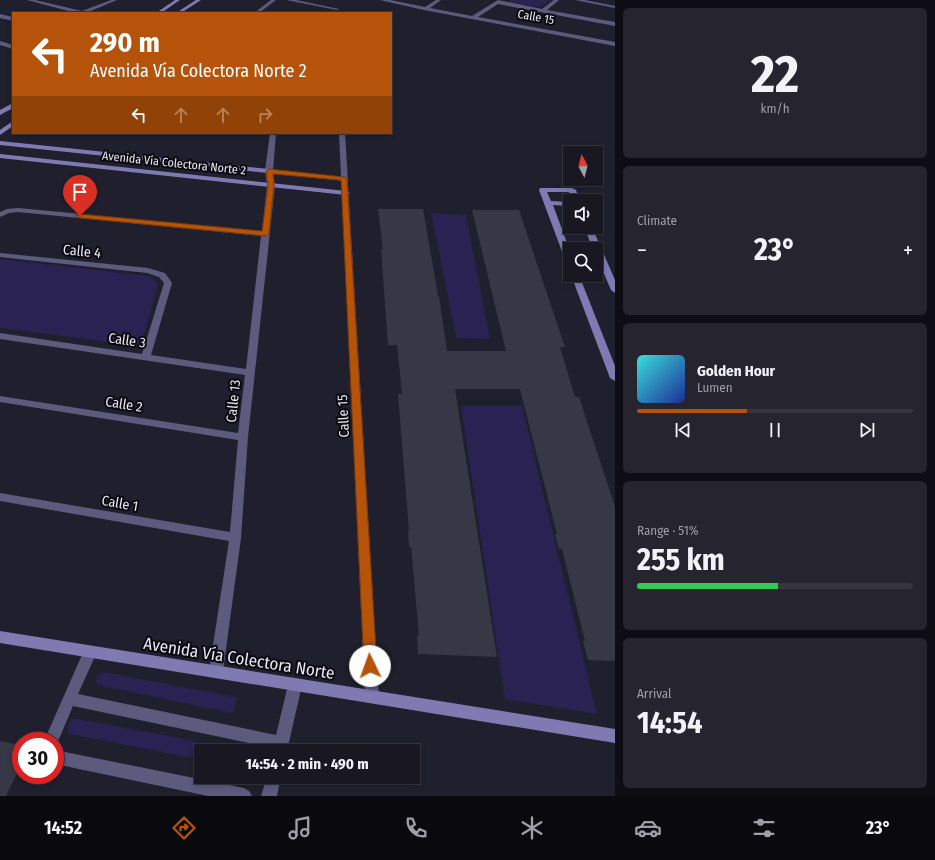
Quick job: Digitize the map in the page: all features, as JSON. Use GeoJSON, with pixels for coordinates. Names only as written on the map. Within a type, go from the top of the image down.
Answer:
{"type":"FeatureCollection","features":[{"type":"Feature","properties":{"kind":"street"},"geometry":{"type":"LineString","coordinates":[[29,0],[78,12]]}},
{"type":"Feature","properties":{"kind":"street"},"geometry":{"type":"LineString","coordinates":[[48,5],[61,0]]}},
{"type":"Feature","properties":{"kind":"street"},"geometry":{"type":"LineString","coordinates":[[85,12],[115,0]]}},
{"type":"Feature","properties":{"kind":"street"},"geometry":{"type":"LineString","coordinates":[[160,12],[178,0]]}},
{"type":"Feature","properties":{"kind":"street"},"geometry":{"type":"LineString","coordinates":[[180,12],[199,0]]}},
{"type":"Feature","properties":{"kind":"street"},"geometry":{"type":"LineString","coordinates":[[257,12],[274,0]]}},
{"type":"Feature","properties":{"kind":"street"},"geometry":{"type":"LineString","coordinates":[[288,0],[337,9]]}},
{"type":"Feature","properties":{"kind":"street","name":"Calle 15"},"geometry":{"type":"LineString","coordinates":[[382,0],[615,44]]}},
{"type":"Feature","properties":{"kind":"street"},"geometry":{"type":"LineString","coordinates":[[424,9],[439,0]]}},
{"type":"Feature","properties":{"kind":"street"},"geometry":{"type":"LineString","coordinates":[[543,11],[557,0]]}},
{"type":"Feature","properties":{"kind":"street"},"geometry":{"type":"LineString","coordinates":[[577,0],[615,7]]}},
{"type":"Feature","properties":{"kind":"street"},"geometry":{"type":"LineString","coordinates":[[472,18],[499,1],[543,11],[615,24]]}},
{"type":"Feature","properties":{"kind":"street"},"geometry":{"type":"LineString","coordinates":[[0,16],[12,19]]}},
{"type":"Feature","properties":{"kind":"street"},"geometry":{"type":"LineString","coordinates":[[0,43],[12,46]]}},
{"type":"Feature","properties":{"kind":"street"},"geometry":{"type":"LineString","coordinates":[[0,113],[12,106]]}},
{"type":"Feature","properties":{"kind":"street"},"geometry":{"type":"LineString","coordinates":[[0,133],[12,124]]}},
{"type":"Feature","properties":{"kind":"street","name":"Calle 13"},"geometry":{"type":"LineString","coordinates":[[216,671],[235,538],[243,437],[271,185],[269,171],[273,134]]}},
{"type":"Feature","properties":{"kind":"street","name":"Calle 15"},"geometry":{"type":"LineString","coordinates":[[342,134],[372,697]]}},
{"type":"Feature","properties":{"kind":"street","name":"Avenida Vía Colectora Norte 2"},"geometry":{"type":"LineString","coordinates":[[0,143],[344,179]]}},
{"type":"Feature","properties":{"kind":"street","name":"Avenida Vía Colectora Norte 2"},"geometry":{"type":"LineString","coordinates":[[0,156],[346,194]]}},
{"type":"Feature","properties":{"kind":"street"},"geometry":{"type":"LineString","coordinates":[[563,244],[543,190],[572,190],[573,194]]}},
{"type":"Feature","properties":{"kind":"street"},"geometry":{"type":"LineString","coordinates":[[547,203],[563,204]]}},
{"type":"Feature","properties":{"kind":"street"},"geometry":{"type":"LineString","coordinates":[[4,213],[18,210],[266,234]]}},
{"type":"Feature","properties":{"kind":"street"},"geometry":{"type":"LineString","coordinates":[[591,234],[615,290]]}},
{"type":"Feature","properties":{"kind":"street","name":"Calle 4"},"geometry":{"type":"LineString","coordinates":[[0,255],[148,271],[162,275],[168,283],[146,357]]}},
{"type":"Feature","properties":{"kind":"street"},"geometry":{"type":"LineString","coordinates":[[578,282],[615,378]]}},
{"type":"Feature","properties":{"kind":"street","name":"Calle 3"},"geometry":{"type":"LineString","coordinates":[[0,336],[250,373]]}},
{"type":"Feature","properties":{"kind":"street","name":"Calle 2"},"geometry":{"type":"LineString","coordinates":[[0,399],[243,437]]}},
{"type":"Feature","properties":{"kind":"street","name":"Calle 1"},"geometry":{"type":"LineString","coordinates":[[0,497],[235,538]]}},
{"type":"Feature","properties":{"kind":"street","name":"Avenida Vía Colectora Norte"},"geometry":{"type":"LineString","coordinates":[[0,637],[615,736]]}},
{"type":"Feature","properties":{"kind":"street"},"geometry":{"type":"LineString","coordinates":[[55,732],[90,652]]}},
{"type":"Feature","properties":{"kind":"street"},"geometry":{"type":"LineString","coordinates":[[282,744],[295,685]]}},
{"type":"Feature","properties":{"kind":"street"},"geometry":{"type":"LineString","coordinates":[[70,699],[268,744]]}},
{"type":"Feature","properties":{"kind":"street"},"geometry":{"type":"LineString","coordinates":[[64,759],[244,796]]}},
{"type":"Feature","properties":{"kind":"street"},"geometry":{"type":"LineString","coordinates":[[269,796],[272,784]]}},
{"type":"Feature","properties":{"kind":"shaded area"},"geometry":{"type":"Polygon","coordinates":[[[511,0],[550,0],[540,7],[508,2],[511,0]]]}},
{"type":"Feature","properties":{"kind":"shaded area"},"geometry":{"type":"Polygon","coordinates":[[[431,213],[466,215],[490,339],[456,338],[431,213]]]}},
{"type":"Feature","properties":{"kind":"shaded area"},"geometry":{"type":"Polygon","coordinates":[[[0,259],[150,276],[158,284],[141,346],[0,328],[0,259]]]}},
{"type":"Feature","properties":{"kind":"shaded area"},"geometry":{"type":"Polygon","coordinates":[[[461,406],[522,406],[597,714],[505,699],[461,406]]]}},
{"type":"Feature","properties":{"kind":"shaded area"},"geometry":{"type":"Polygon","coordinates":[[[104,672],[234,697],[236,699],[234,711],[231,713],[98,685],[96,681],[98,675],[104,672]]]}},
{"type":"Feature","properties":{"kind":"shaded area"},"geometry":{"type":"Polygon","coordinates":[[[72,718],[195,741],[194,752],[188,757],[70,734],[67,727],[72,718]]]}},
{"type":"Feature","properties":{"kind":"building"},"geometry":{"type":"Polygon","coordinates":[[[378,209],[423,209],[439,296],[447,351],[506,351],[472,210],[519,210],[565,347],[560,347],[575,397],[579,397],[615,507],[615,661],[588,660],[583,641],[585,641],[562,549],[559,549],[555,534],[557,534],[520,389],[455,389],[497,657],[418,654],[417,635],[419,635],[411,547],[409,547],[398,394],[402,394],[397,345],[388,345],[381,249],[383,249],[378,209]]]}},
{"type":"Feature","properties":{"kind":"building"},"geometry":{"type":"Polygon","coordinates":[[[0,741],[12,743],[12,784],[6,796],[0,796],[0,741]]]}},
{"type":"Feature","properties":{"kind":"route"},"geometry":{"type":"LineString","coordinates":[[80,216],[266,234],[271,185],[269,171],[344,179],[370,666]]}}]}
